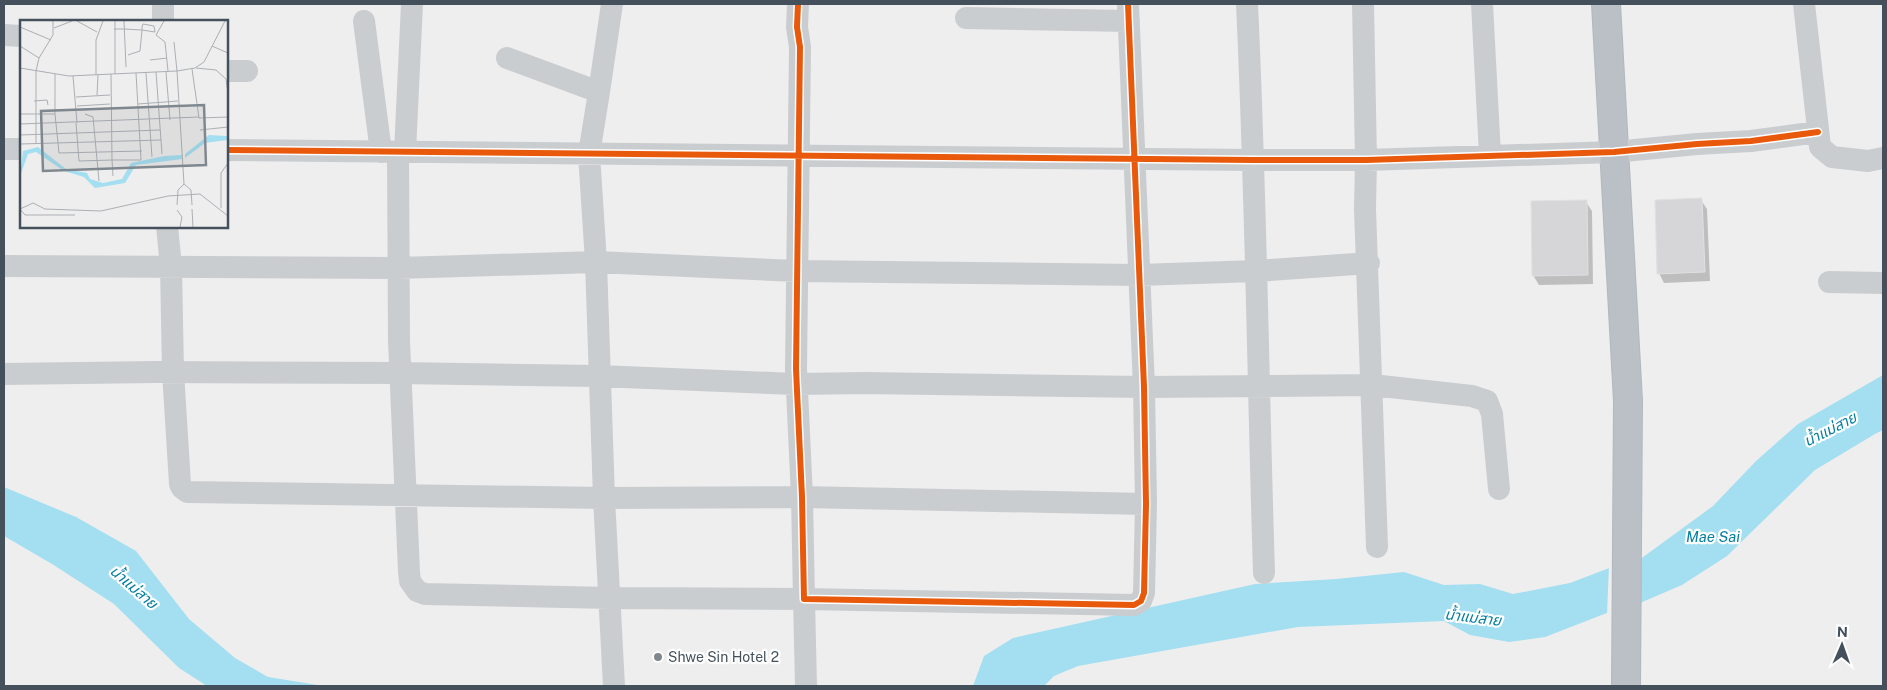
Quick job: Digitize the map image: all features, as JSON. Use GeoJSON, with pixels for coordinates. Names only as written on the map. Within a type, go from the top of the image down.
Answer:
{"type":"FeatureCollection","features":[{"type":"Feature","properties":{"kind":"highway"},"geometry":{"type":"LineString","coordinates":[[1606,4],[1628,401],[1626,686]]}},
{"type":"Feature","properties":{"kind":"street"},"geometry":{"type":"LineString","coordinates":[[163,4],[163,20]]}},
{"type":"Feature","properties":{"kind":"street"},"geometry":{"type":"LineString","coordinates":[[412,4],[395,152],[400,373],[408,572],[410,581],[417,591],[425,594],[610,598],[804,599],[1134,605],[1141,601],[1144,593],[1146,504],[1144,387],[1128,13],[966,18]]}},
{"type":"Feature","properties":{"kind":"street"},"geometry":{"type":"LineString","coordinates":[[612,4],[589,154],[596,262],[604,498],[614,686]]}},
{"type":"Feature","properties":{"kind":"street"},"geometry":{"type":"LineString","coordinates":[[798,4],[797,27],[800,47],[796,384],[802,497],[806,686]]}},
{"type":"Feature","properties":{"kind":"street"},"geometry":{"type":"LineString","coordinates":[[1247,4],[1254,160],[1264,573]]}},
{"type":"Feature","properties":{"kind":"street"},"geometry":{"type":"LineString","coordinates":[[1363,4],[1366,209],[1377,547]]}},
{"type":"Feature","properties":{"kind":"street"},"geometry":{"type":"LineString","coordinates":[[1482,4],[1490,156]]}},
{"type":"Feature","properties":{"kind":"street"},"geometry":{"type":"LineString","coordinates":[[1804,4],[1820,147],[1832,157],[1868,161],[1883,159]]}},
{"type":"Feature","properties":{"kind":"street"},"geometry":{"type":"LineString","coordinates":[[364,21],[395,152]]}},
{"type":"Feature","properties":{"kind":"street"},"geometry":{"type":"LineString","coordinates":[[4,36],[20,36]]}},
{"type":"Feature","properties":{"kind":"street"},"geometry":{"type":"LineString","coordinates":[[507,58],[599,92]]}},
{"type":"Feature","properties":{"kind":"street"},"geometry":{"type":"LineString","coordinates":[[228,150],[1366,160],[1614,152],[1751,141],[1818,132]]}},
{"type":"Feature","properties":{"kind":"street"},"geometry":{"type":"LineString","coordinates":[[4,149],[20,149]]}},
{"type":"Feature","properties":{"kind":"street"},"geometry":{"type":"LineString","coordinates":[[167,228],[171,267],[173,372],[180,484],[187,492],[604,498],[802,497],[1146,504]]}},
{"type":"Feature","properties":{"kind":"street"},"geometry":{"type":"LineString","coordinates":[[4,266],[398,268],[596,262],[797,271],[1139,275],[1256,271],[1369,264]]}},
{"type":"Feature","properties":{"kind":"street"},"geometry":{"type":"LineString","coordinates":[[1829,282],[1883,283]]}},
{"type":"Feature","properties":{"kind":"street"},"geometry":{"type":"LineString","coordinates":[[4,374],[173,372],[400,373],[599,376],[796,384],[865,383],[1144,387],[1372,385],[1472,396],[1487,401],[1492,414],[1499,489]]}},
{"type":"Feature","properties":{"kind":"water","name":"Mae Sai"},"geometry":{"type":"Polygon","coordinates":[[[1883,375],[1883,430],[1815,470],[1727,556],[1682,585],[1640,603],[1639,560],[1713,506],[1756,461],[1798,424],[1883,375]]]}},
{"type":"Feature","properties":{"kind":"water","name":"น้ำแม่สาย"},"geometry":{"type":"Polygon","coordinates":[[[4,487],[76,517],[136,551],[189,619],[235,658],[268,677],[324,686],[207,686],[179,668],[114,604],[4,536],[4,487]]]}},
{"type":"Feature","properties":{"kind":"water","name":"น้ำแม่สาย"},"geometry":{"type":"Polygon","coordinates":[[[1612,567],[1612,611],[1545,637],[1509,642],[1470,635],[1444,621],[1298,627],[1078,666],[1054,676],[1044,686],[973,686],[984,656],[1013,638],[1255,584],[1336,579],[1404,572],[1444,585],[1480,584],[1513,594],[1570,583],[1612,567]]]}},
{"type":"Feature","properties":{"kind":"pier"},"geometry":{"type":"Polygon","coordinates":[[[1609,566],[1614,566],[1613,613],[1607,615],[1609,566]]]}},
{"type":"Feature","properties":{"kind":"building"},"geometry":{"type":"Polygon","coordinates":[[[1702,198],[1705,272],[1657,274],[1655,200],[1702,198]]]}},
{"type":"Feature","properties":{"kind":"building"},"geometry":{"type":"Polygon","coordinates":[[[1587,200],[1588,275],[1532,276],[1531,201],[1587,200]]]}},
{"type":"Feature","properties":{"kind":"cycle path"},"geometry":{"type":"LineString","coordinates":[[798,4],[797,27],[800,47],[796,369],[802,497],[804,599],[1134,605],[1141,601],[1144,593],[1146,504],[1144,387],[1128,4]]}},
{"type":"Feature","properties":{"kind":"cycle path"},"geometry":{"type":"LineString","coordinates":[[228,150],[1366,160],[1614,152],[1751,141],[1818,132]]}},
{"type":"Feature","properties":{"kind":"place","name":"Shwe Sin Hotel 2"},"geometry":{"type":"Point","coordinates":[658,657]}}]}
